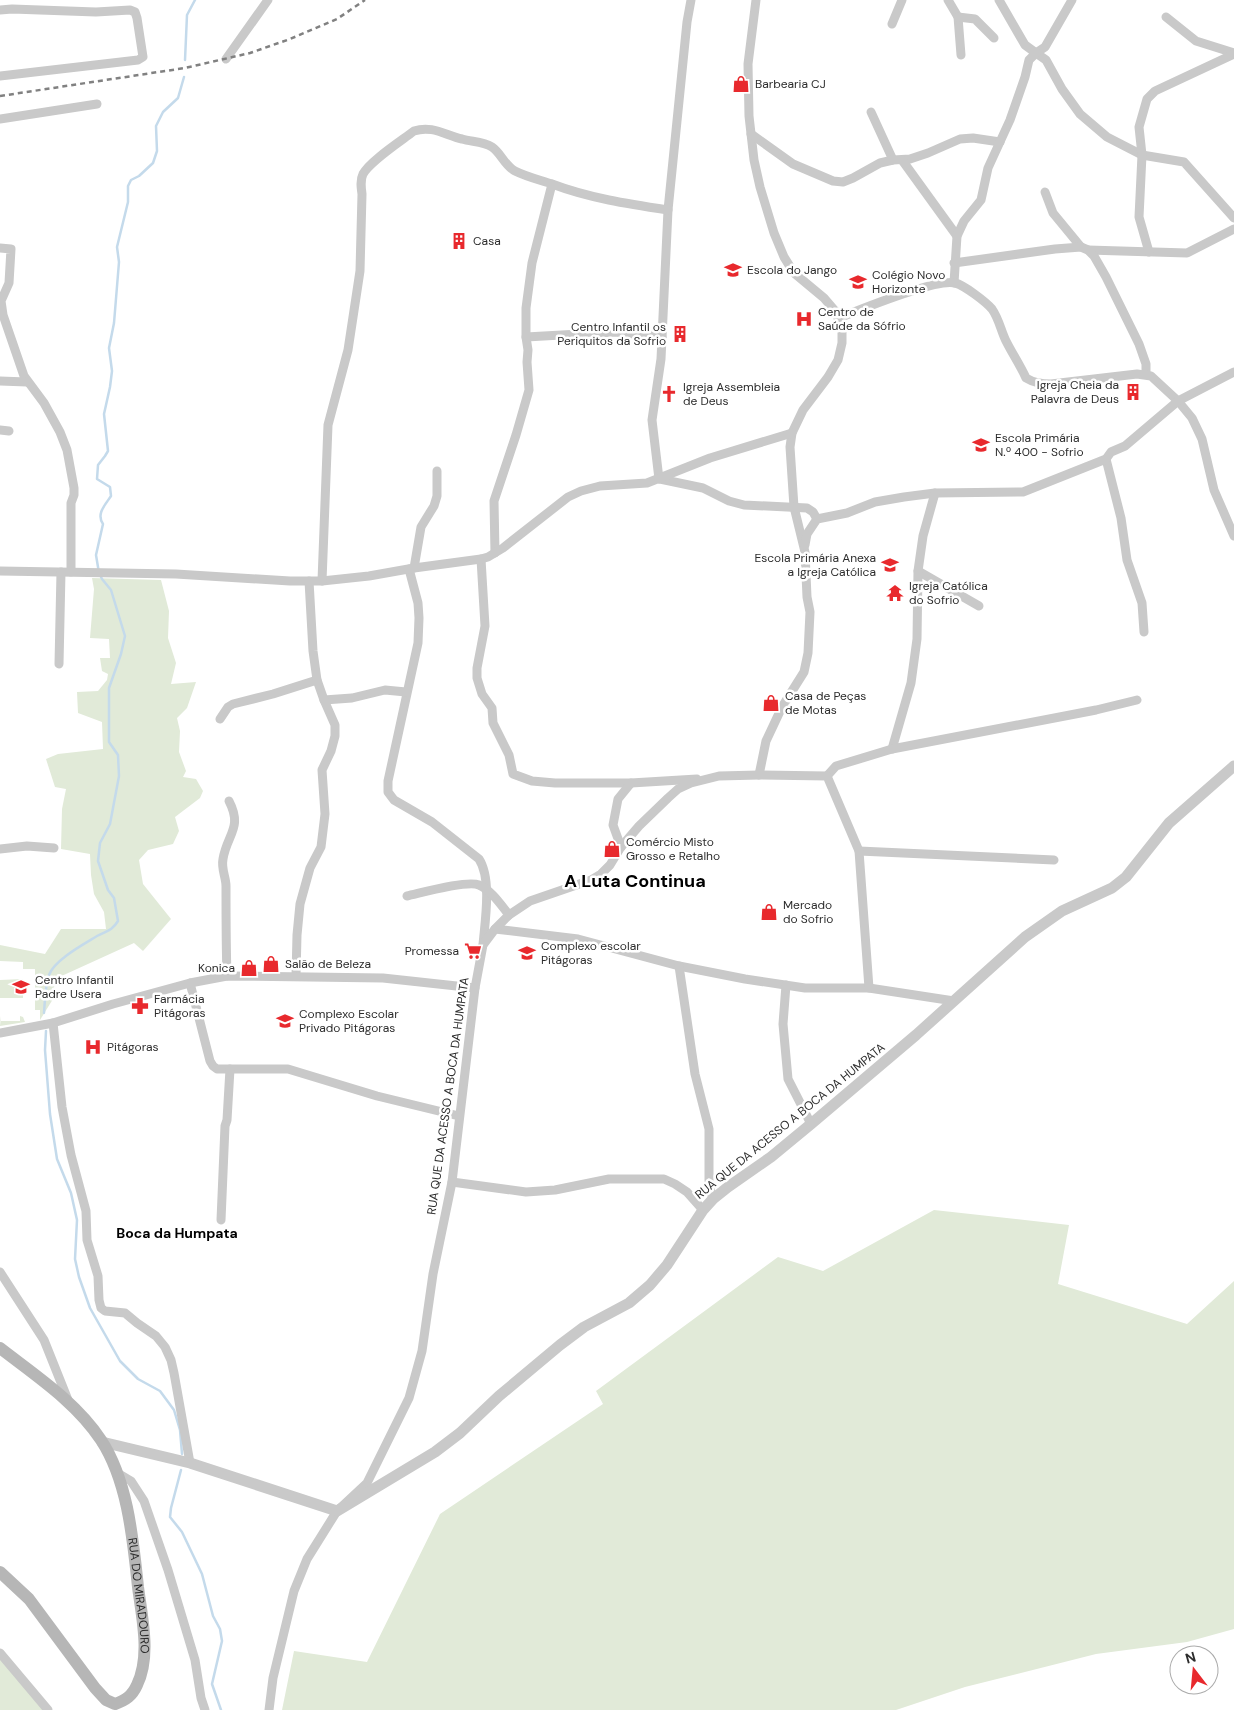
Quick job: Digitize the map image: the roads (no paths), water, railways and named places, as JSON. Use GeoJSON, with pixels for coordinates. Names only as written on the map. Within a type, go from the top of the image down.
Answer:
{"type":"FeatureCollection","features":[{"type":"Feature","properties":{"kind":"main road","name":"RUA DO MIRADOURO"},"geometry":{"type":"LineString","coordinates":[[0,1348],[70,1403],[102,1442],[116,1472],[125,1501],[130,1529],[144,1636],[143,1665],[138,1683],[132,1694],[126,1700],[115,1704],[106,1700],[29,1600],[0,1572]]}},
{"type":"Feature","properties":{"kind":"street"},"geometry":{"type":"LineString","coordinates":[[226,59],[268,0]]}},
{"type":"Feature","properties":{"kind":"street"},"geometry":{"type":"LineString","coordinates":[[659,479],[652,420],[662,337],[668,210],[687,22],[691,0]]}},
{"type":"Feature","properties":{"kind":"street"},"geometry":{"type":"LineString","coordinates":[[756,0],[748,64],[751,134],[758,178],[779,248],[794,273],[831,306],[839,318],[842,330],[842,343],[838,360],[824,383],[803,410],[792,433],[790,447],[794,507],[805,552]]}},
{"type":"Feature","properties":{"kind":"street"},"geometry":{"type":"LineString","coordinates":[[892,24],[902,0]]}},
{"type":"Feature","properties":{"kind":"street"},"geometry":{"type":"LineString","coordinates":[[948,0],[958,17],[961,55]]}},
{"type":"Feature","properties":{"kind":"street"},"geometry":{"type":"LineString","coordinates":[[999,0],[1025,45],[1046,60],[1062,89],[1080,114],[1107,137],[1142,155],[1184,162],[1234,218]]}},
{"type":"Feature","properties":{"kind":"street"},"geometry":{"type":"LineString","coordinates":[[954,282],[957,236],[964,221],[981,200],[988,168],[1010,120],[1029,60],[1045,47],[1072,0]]}},
{"type":"Feature","properties":{"kind":"street"},"geometry":{"type":"LineString","coordinates":[[0,10],[96,12],[130,10],[135,12],[138,18],[143,57],[138,60],[0,76]]}},
{"type":"Feature","properties":{"kind":"street"},"geometry":{"type":"LineString","coordinates":[[958,17],[974,19],[994,38]]}},
{"type":"Feature","properties":{"kind":"street"},"geometry":{"type":"LineString","coordinates":[[1166,17],[1196,41],[1234,54]]}},
{"type":"Feature","properties":{"kind":"street"},"geometry":{"type":"LineString","coordinates":[[1149,252],[1139,217],[1142,155],[1139,127],[1147,100],[1155,91],[1234,54]]}},
{"type":"Feature","properties":{"kind":"street"},"geometry":{"type":"LineString","coordinates":[[0,120],[97,104]]}},
{"type":"Feature","properties":{"kind":"street"},"geometry":{"type":"LineString","coordinates":[[871,112],[897,160],[957,236]]}},
{"type":"Feature","properties":{"kind":"street"},"geometry":{"type":"LineString","coordinates":[[322,581],[328,425],[348,350],[360,271],[361,184],[363,174],[370,165],[414,131],[422,128],[440,130],[463,140],[492,147],[504,163],[514,171],[562,189],[613,201],[668,210]]}},
{"type":"Feature","properties":{"kind":"street"},"geometry":{"type":"LineString","coordinates":[[751,134],[793,164],[833,180],[843,182],[880,163],[928,153],[960,139],[973,138],[1000,142]]}},
{"type":"Feature","properties":{"kind":"street"},"geometry":{"type":"LineString","coordinates":[[495,553],[494,501],[529,390],[526,362],[528,350],[526,308],[532,262],[552,184]]}},
{"type":"Feature","properties":{"kind":"street"},"geometry":{"type":"LineString","coordinates":[[1045,192],[1053,213],[1098,263],[1136,336],[1146,364],[1146,374]]}},
{"type":"Feature","properties":{"kind":"street"},"geometry":{"type":"LineString","coordinates":[[954,263],[1055,249],[1085,248],[1187,253],[1234,229]]}},
{"type":"Feature","properties":{"kind":"street"},"geometry":{"type":"LineString","coordinates":[[0,248],[11,249],[9,283],[1,298],[1,308],[27,382],[44,402],[54,419],[66,450],[74,488],[71,503],[59,664]]}},
{"type":"Feature","properties":{"kind":"street"},"geometry":{"type":"LineString","coordinates":[[839,318],[880,302],[936,284],[954,282],[991,307],[1006,341],[1026,378],[1032,381],[1039,384],[1051,384],[1146,374],[1151,376],[1178,401],[1192,418],[1202,439],[1214,490],[1234,536]]}},
{"type":"Feature","properties":{"kind":"street"},"geometry":{"type":"LineString","coordinates":[[526,337],[616,332],[662,337]]}},
{"type":"Feature","properties":{"kind":"street"},"geometry":{"type":"LineString","coordinates":[[759,775],[766,742],[782,707],[804,672],[808,653],[810,612],[807,598],[805,552],[807,534],[817,519],[847,513],[875,502],[904,496],[935,493],[1022,492],[1106,459],[1111,452],[1125,446],[1178,401],[1234,372]]}},
{"type":"Feature","properties":{"kind":"street"},"geometry":{"type":"LineString","coordinates":[[0,381],[27,382]]}},
{"type":"Feature","properties":{"kind":"street"},"geometry":{"type":"LineString","coordinates":[[0,571],[176,574],[322,581],[481,559],[495,553],[568,497],[581,490],[600,486],[646,483],[710,458],[792,433]]}},
{"type":"Feature","properties":{"kind":"street"},"geometry":{"type":"LineString","coordinates":[[1106,459],[1121,518],[1127,560],[1142,603],[1144,632]]}},
{"type":"Feature","properties":{"kind":"street"},"geometry":{"type":"LineString","coordinates":[[437,471],[434,506],[421,526],[412,568],[418,603],[418,643],[388,781],[388,792],[394,800],[432,822],[479,858],[484,866],[486,890],[483,946]]}},
{"type":"Feature","properties":{"kind":"street"},"geometry":{"type":"LineString","coordinates":[[659,479],[704,488],[729,501],[744,505],[807,508],[813,512],[817,519]]}},
{"type":"Feature","properties":{"kind":"street"},"geometry":{"type":"LineString","coordinates":[[892,749],[911,683],[917,639],[918,571],[923,536],[935,493]]}},
{"type":"Feature","properties":{"kind":"street"},"geometry":{"type":"LineString","coordinates":[[481,559],[485,626],[477,668],[477,678],[482,694],[491,705],[493,723],[509,755],[513,774],[532,781],[631,783],[759,775],[827,776],[836,766],[892,749],[1096,710],[1137,700]]}},
{"type":"Feature","properties":{"kind":"street"},"geometry":{"type":"LineString","coordinates":[[918,571],[979,606]]}},
{"type":"Feature","properties":{"kind":"street"},"geometry":{"type":"LineString","coordinates":[[296,976],[300,904],[310,868],[321,847],[325,814],[322,770],[331,751],[335,736],[335,725],[317,680],[313,650],[309,581]]}},
{"type":"Feature","properties":{"kind":"street"},"geometry":{"type":"LineString","coordinates":[[220,719],[228,707],[233,704],[317,680]]}},
{"type":"Feature","properties":{"kind":"street"},"geometry":{"type":"LineString","coordinates":[[324,700],[352,698],[384,690],[406,692]]}},
{"type":"Feature","properties":{"kind":"street","name":"RUA QUE DA ACESSO A BOCA DA HUMPATA"},"geometry":{"type":"LineString","coordinates":[[337,1511],[435,1452],[460,1433],[500,1396],[584,1327],[629,1303],[650,1285],[667,1265],[703,1210],[713,1199],[771,1157],[811,1124],[988,972],[1025,937],[1054,916],[1112,888],[1126,876],[1169,823],[1234,766]]}},
{"type":"Feature","properties":{"kind":"street"},"geometry":{"type":"LineString","coordinates":[[827,776],[859,851],[869,988]]}},
{"type":"Feature","properties":{"kind":"street","name":"RUA QUE DA ACESSO A BOCA DA HUMPATA"},"geometry":{"type":"LineString","coordinates":[[269,1710],[273,1678],[294,1591],[307,1559],[337,1511],[367,1483],[409,1398],[422,1351],[433,1274],[452,1182],[475,988],[483,946],[495,929],[509,915],[530,901],[591,880],[601,874],[610,865],[621,846],[668,798],[678,790],[705,778]]}},
{"type":"Feature","properties":{"kind":"street"},"geometry":{"type":"LineString","coordinates":[[621,846],[613,825],[618,799],[631,783]]}},
{"type":"Feature","properties":{"kind":"street"},"geometry":{"type":"LineString","coordinates":[[227,976],[226,884],[222,867],[235,820],[234,811],[229,800]]}},
{"type":"Feature","properties":{"kind":"street"},"geometry":{"type":"LineString","coordinates":[[0,849],[27,846],[54,848]]}},
{"type":"Feature","properties":{"kind":"street"},"geometry":{"type":"LineString","coordinates":[[859,851],[1054,860]]}},
{"type":"Feature","properties":{"kind":"street"},"geometry":{"type":"LineString","coordinates":[[407,896],[467,884],[477,884],[486,890],[509,915]]}},
{"type":"Feature","properties":{"kind":"street"},"geometry":{"type":"LineString","coordinates":[[495,929],[578,939],[680,966],[745,979],[805,988],[869,988],[954,1001]]}},
{"type":"Feature","properties":{"kind":"street"},"geometry":{"type":"LineString","coordinates":[[680,966],[695,1074],[709,1130],[708,1185],[713,1199]]}},
{"type":"Feature","properties":{"kind":"street"},"geometry":{"type":"LineString","coordinates":[[0,1033],[53,1023],[190,983],[227,976],[383,978],[475,988]]}},
{"type":"Feature","properties":{"kind":"street"},"geometry":{"type":"LineString","coordinates":[[190,983],[210,1061],[212,1066],[217,1069],[288,1069],[377,1096],[459,1116]]}},
{"type":"Feature","properties":{"kind":"street"},"geometry":{"type":"LineString","coordinates":[[786,985],[783,1024],[788,1079],[811,1124]]}},
{"type":"Feature","properties":{"kind":"street"},"geometry":{"type":"LineString","coordinates":[[53,1023],[62,1108],[71,1156],[86,1210],[87,1240],[98,1276],[101,1308],[105,1311],[125,1313],[156,1336],[165,1347],[174,1373],[190,1463]]}},
{"type":"Feature","properties":{"kind":"street"},"geometry":{"type":"LineString","coordinates":[[221,1220],[224,1126],[227,1120],[230,1069]]}},
{"type":"Feature","properties":{"kind":"street"},"geometry":{"type":"LineString","coordinates":[[452,1182],[526,1192],[555,1190],[608,1179],[664,1179],[688,1192],[703,1210]]}},
{"type":"Feature","properties":{"kind":"street"},"geometry":{"type":"LineString","coordinates":[[0,1272],[44,1340],[70,1403]]}},
{"type":"Feature","properties":{"kind":"street"},"geometry":{"type":"LineString","coordinates":[[102,1442],[190,1463],[337,1511]]}},
{"type":"Feature","properties":{"kind":"street"},"geometry":{"type":"LineString","coordinates":[[116,1472],[130,1481],[144,1501],[168,1570],[195,1660],[201,1698],[205,1710]]}},
{"type":"Feature","properties":{"kind":"street"},"geometry":{"type":"LineString","coordinates":[[0,1654],[48,1710]]}},
{"type":"Feature","properties":{"kind":"waterway"},"geometry":{"type":"LineString","coordinates":[[185,60],[187,15],[195,0]]}},
{"type":"Feature","properties":{"kind":"waterway"},"geometry":{"type":"LineString","coordinates":[[44,1013],[45,994],[52,969],[70,953],[111,929],[118,921],[114,898],[108,890],[98,861],[100,843],[110,824],[119,776],[118,755],[109,742],[109,688],[125,636],[111,590],[99,573],[96,555],[103,524],[100,517],[101,513],[111,496],[110,487],[97,479],[98,465],[108,451],[104,414],[112,371],[109,348],[114,323],[119,262],[117,247],[128,202],[128,186],[131,180],[139,176],[153,163],[157,151],[156,126],[163,112],[178,98],[184,77]]}},
{"type":"Feature","properties":{"kind":"waterway"},"geometry":{"type":"LineString","coordinates":[[46,1031],[45,1050],[50,1114],[57,1159],[71,1193],[77,1220],[75,1259],[79,1277],[90,1308],[120,1361],[138,1379],[160,1391],[174,1410],[180,1430],[182,1454]]}},
{"type":"Feature","properties":{"kind":"waterway"},"geometry":{"type":"LineString","coordinates":[[181,1470],[170,1517],[182,1532],[202,1574],[213,1616],[220,1629],[222,1641],[212,1684],[221,1710]]}},
{"type":"Feature","properties":{"kind":"railway"},"geometry":{"type":"LineString","coordinates":[[0,96],[185,68],[250,53],[290,39],[337,19],[365,0]]}},
{"type":"Feature","properties":{"kind":"place","name":"Barbearia CJ"},"geometry":{"type":"Point","coordinates":[741,84]}},
{"type":"Feature","properties":{"kind":"place","name":"Casa"},"geometry":{"type":"Point","coordinates":[459,241]}},
{"type":"Feature","properties":{"kind":"place","name":"Escola do Jango"},"geometry":{"type":"Point","coordinates":[733,270]}},
{"type":"Feature","properties":{"kind":"place","name":"Colégio Novo Horizonte"},"geometry":{"type":"Point","coordinates":[858,282]}},
{"type":"Feature","properties":{"kind":"place","name":"Centro de Saúde da Sófrio"},"geometry":{"type":"Point","coordinates":[804,319]}},
{"type":"Feature","properties":{"kind":"place","name":"Centro Infantil os Periquitos da Sofrio"},"geometry":{"type":"Point","coordinates":[680,334]}},
{"type":"Feature","properties":{"kind":"place","name":"Igreja Cheia da Palavra de Deus"},"geometry":{"type":"Point","coordinates":[1133,392]}},
{"type":"Feature","properties":{"kind":"place","name":"Igreja Assembleia de Deus"},"geometry":{"type":"Point","coordinates":[669,394]}},
{"type":"Feature","properties":{"kind":"place","name":"Escola Primária N.º 400 - Sofrio"},"geometry":{"type":"Point","coordinates":[981,445]}},
{"type":"Feature","properties":{"kind":"place","name":"Escola Primária Anexa a Igreja Católica"},"geometry":{"type":"Point","coordinates":[890,565]}},
{"type":"Feature","properties":{"kind":"place","name":"Igreja Católica do Sofrio"},"geometry":{"type":"Point","coordinates":[895,593]}},
{"type":"Feature","properties":{"kind":"place","name":"Casa de Peças de Motas"},"geometry":{"type":"Point","coordinates":[771,703]}},
{"type":"Feature","properties":{"kind":"place","name":"Comércio Misto Grosso e Retalho"},"geometry":{"type":"Point","coordinates":[612,849]}},
{"type":"Feature","properties":{"kind":"place","name":"Mercado do Sofrio"},"geometry":{"type":"Point","coordinates":[769,912]}},
{"type":"Feature","properties":{"kind":"place","name":"Promessa"},"geometry":{"type":"Point","coordinates":[473,951]}},
{"type":"Feature","properties":{"kind":"place","name":"Complexo escolar Pitágoras"},"geometry":{"type":"Point","coordinates":[527,953]}},
{"type":"Feature","properties":{"kind":"place","name":"Salão de Beleza"},"geometry":{"type":"Point","coordinates":[271,964]}},
{"type":"Feature","properties":{"kind":"place","name":"Konica"},"geometry":{"type":"Point","coordinates":[249,968]}},
{"type":"Feature","properties":{"kind":"place","name":"Centro Infantil Padre Usera"},"geometry":{"type":"Point","coordinates":[21,987]}},
{"type":"Feature","properties":{"kind":"place","name":"Farmácia Pitágoras"},"geometry":{"type":"Point","coordinates":[140,1006]}},
{"type":"Feature","properties":{"kind":"place","name":"Complexo Escolar Privado Pitágoras"},"geometry":{"type":"Point","coordinates":[285,1021]}},
{"type":"Feature","properties":{"kind":"place","name":"Pitágoras"},"geometry":{"type":"Point","coordinates":[93,1047]}},
{"type":"Feature","properties":{"kind":"district","name":"A Luta Continua"},"geometry":{"type":"Point","coordinates":[635,881]}},
{"type":"Feature","properties":{"kind":"district","name":"Boca da Humpata"},"geometry":{"type":"Point","coordinates":[177,1233]}}]}
